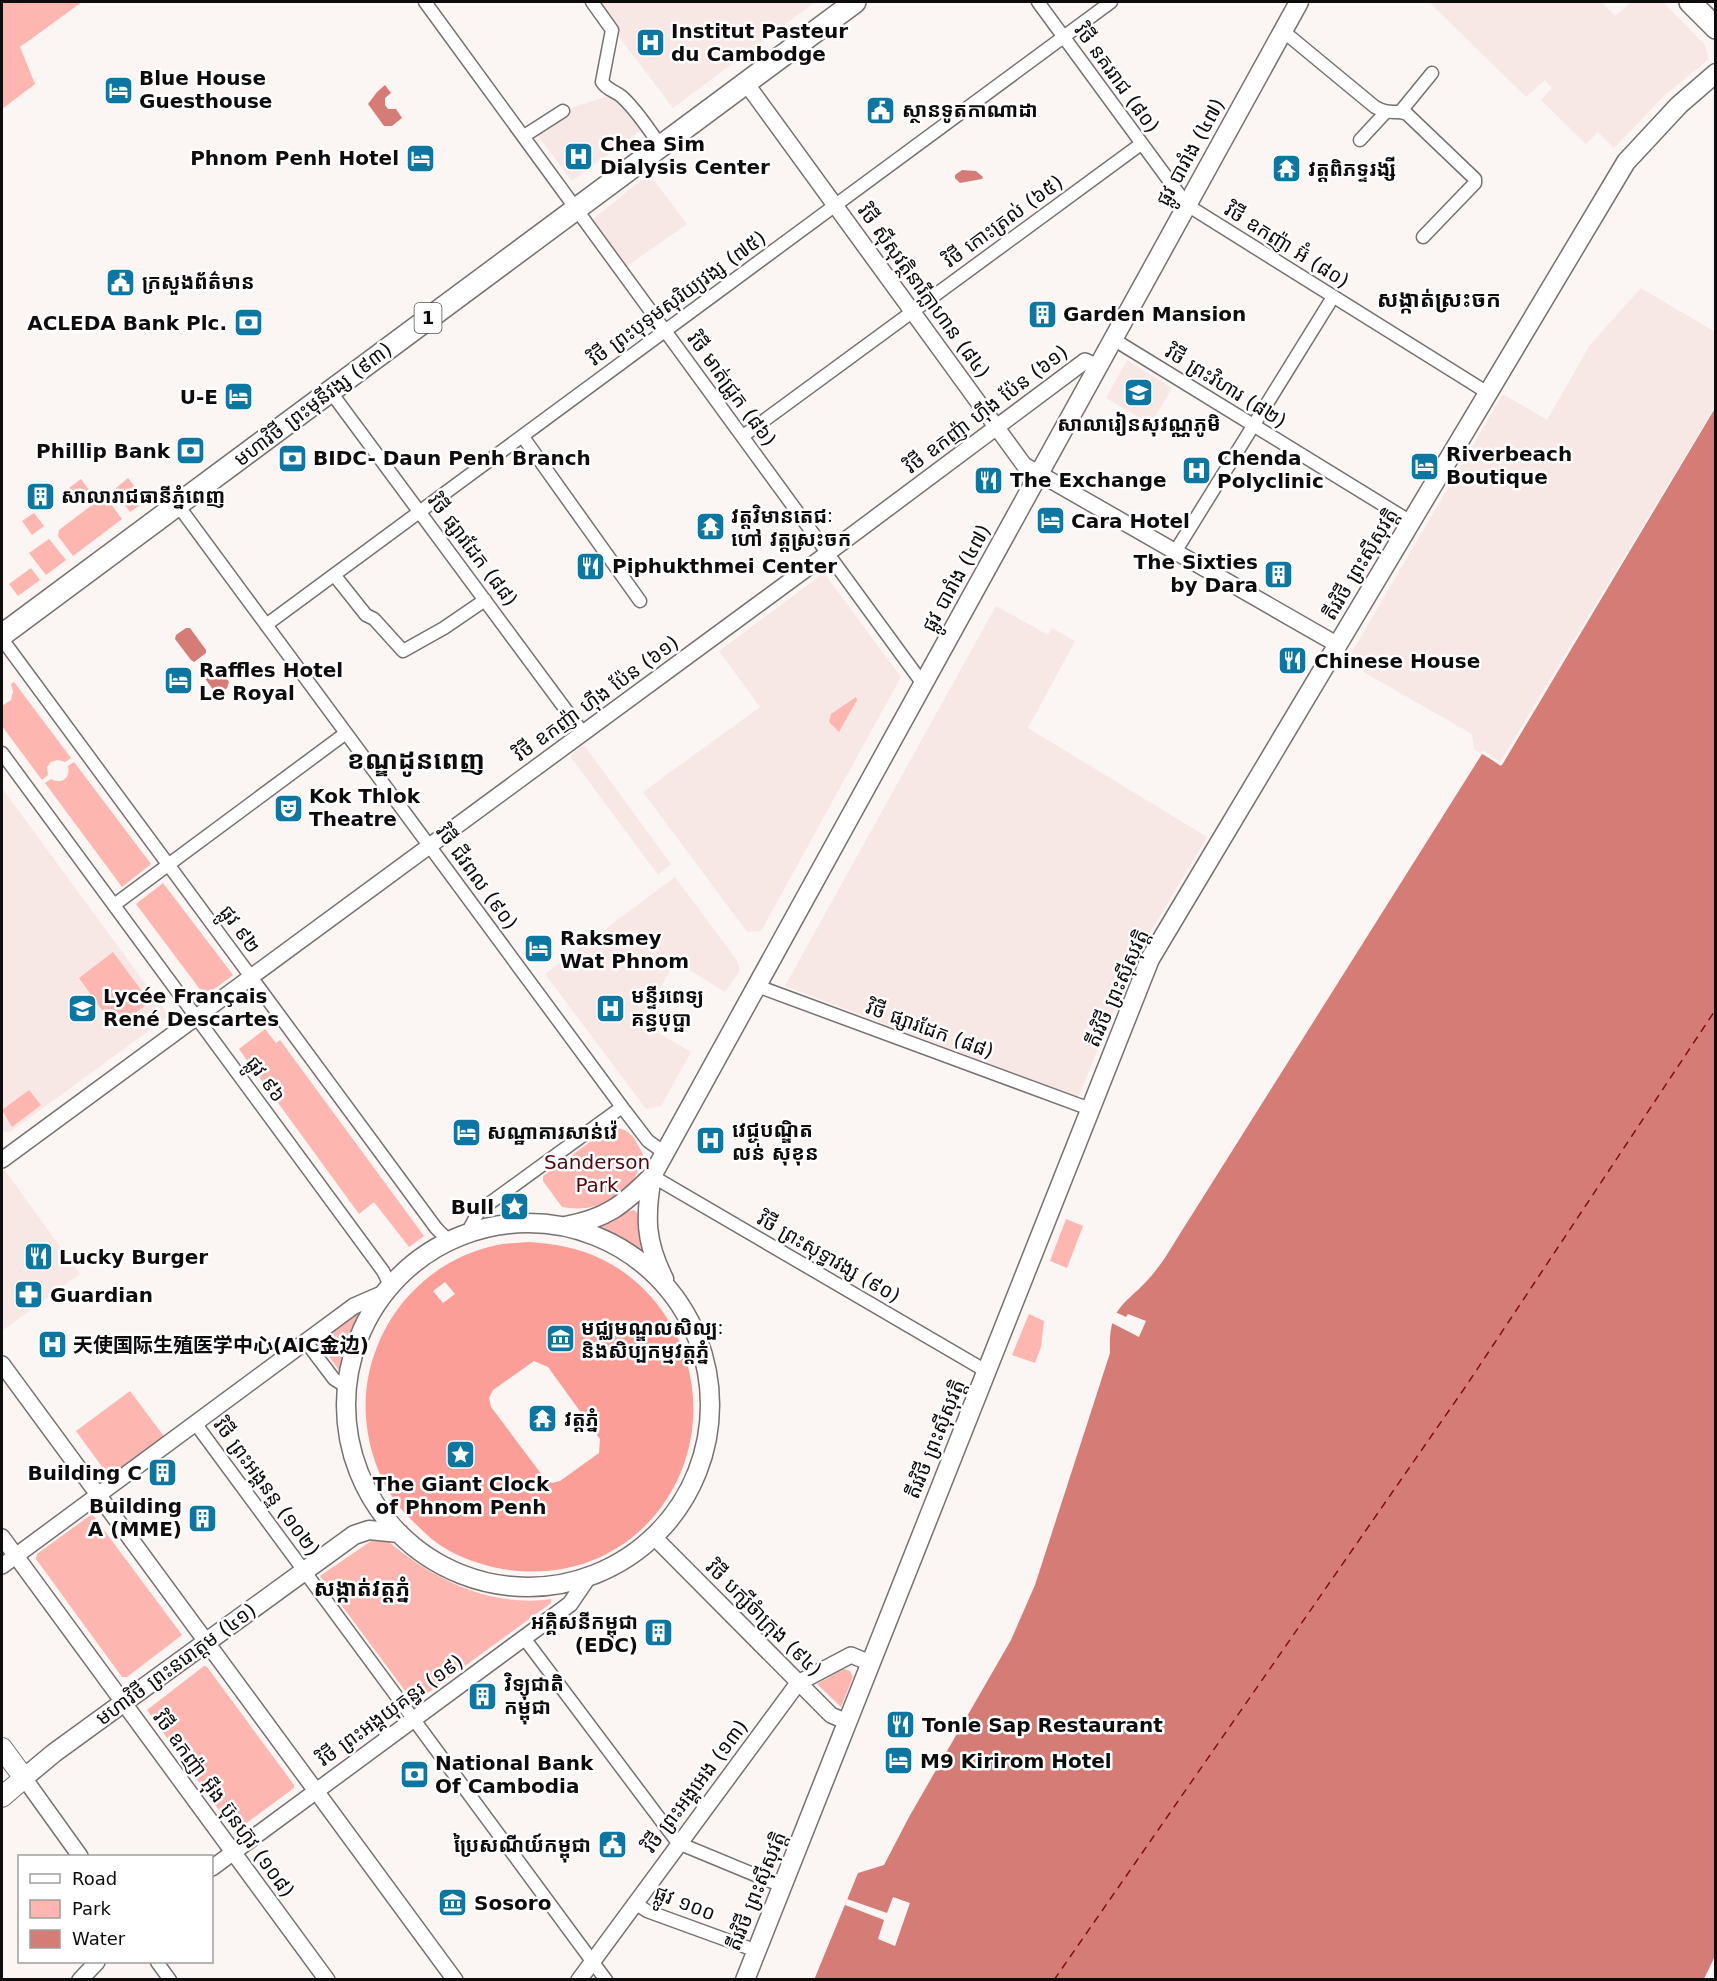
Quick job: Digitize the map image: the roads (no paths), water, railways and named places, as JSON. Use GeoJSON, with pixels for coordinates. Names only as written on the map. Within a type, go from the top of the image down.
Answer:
{"type":"FeatureCollection","features":[{"type":"Feature","properties":{"kind":"highway","name":"មហាវិថី ព្រះមុនីវង្ស (៩៣)"},"geometry":{"type":"LineString","coordinates":[[2,637],[177,504],[855,2]]}},
{"type":"Feature","properties":{"kind":"highway"},"geometry":{"type":"LineString","coordinates":[[1690,2],[1716,28]]}},
{"type":"Feature","properties":{"kind":"main road","name":"ផ្លូវ បារាំង (៤៧)"},"geometry":{"type":"LineString","coordinates":[[565,1226],[601,1217],[624,1203],[652,1176],[1299,2]]}},
{"type":"Feature","properties":{"kind":"main road","name":"តីរវិថី ព្រះស៊ីសុវត្តិ"},"geometry":{"type":"LineString","coordinates":[[745,1980],[1150,959],[1626,162],[1679,105],[1716,72]]}},
{"type":"Feature","properties":{"kind":"main road","name":"ផ្លូវ បារាំង (៤៧)"},"geometry":{"type":"LineString","coordinates":[[652,1176],[647,1205],[648,1234],[656,1261],[670,1291]]}},
{"type":"Feature","properties":{"kind":"main road"},"geometry":{"type":"LineString","coordinates":[[545,1223],[595,1235],[623,1249],[648,1268],[670,1291],[691,1323],[705,1360],[711,1413],[706,1448],[698,1474],[680,1508],[655,1538],[630,1558],[612,1569],[587,1579],[562,1586],[526,1588],[491,1584],[457,1573],[426,1556],[399,1533],[383,1515],[370,1494],[356,1463],[348,1429],[347,1387],[358,1341],[369,1316],[387,1289],[418,1260],[448,1240],[467,1233],[506,1224],[545,1223]]}},
{"type":"Feature","properties":{"kind":"main road","name":"មហាវិថី ព្រះនរោត្តម (៤១)"},"geometry":{"type":"LineString","coordinates":[[354,1535],[367,1514],[370,1494]]}},
{"type":"Feature","properties":{"kind":"main road","name":"មហាវិថី ព្រះនរោត្តម (៤១)"},"geometry":{"type":"LineString","coordinates":[[2,1797],[123,1703],[354,1535],[369,1530],[399,1533]]}},
{"type":"Feature","properties":{"kind":"main road"},"geometry":{"type":"LineString","coordinates":[[2,1748],[24,1778]]}},
{"type":"Feature","properties":{"kind":"street","name":"វិថី មាត់ជ្រូក (៨៦)"},"geometry":{"type":"LineString","coordinates":[[425,2],[923,684]]}},
{"type":"Feature","properties":{"kind":"street"},"geometry":{"type":"LineString","coordinates":[[592,2],[612,30],[602,82],[633,108],[661,146]]}},
{"type":"Feature","properties":{"kind":"street","name":"វិថី នគររាជ (៨០)"},"geometry":{"type":"LineString","coordinates":[[1038,2],[1187,205]]}},
{"type":"Feature","properties":{"kind":"street","name":"វិថី ព្រះបុទុមសុរិយ្យវង្ស (៧៥)"},"geometry":{"type":"LineString","coordinates":[[266,625],[1111,2]]}},
{"type":"Feature","properties":{"kind":"street"},"geometry":{"type":"LineString","coordinates":[[1283,31],[1385,113],[1401,111],[1432,73]]}},
{"type":"Feature","properties":{"kind":"street","name":"វិថី ស៊ីសុវត្ថិនារីក្លាហាន (៨៤)"},"geometry":{"type":"LineString","coordinates":[[746,83],[1024,465],[1338,645]]}},
{"type":"Feature","properties":{"kind":"street"},"geometry":{"type":"LineString","coordinates":[[524,136],[563,111]]}},
{"type":"Feature","properties":{"kind":"street"},"geometry":{"type":"LineString","coordinates":[[1401,111],[1429,134],[1476,181],[1423,237]]}},
{"type":"Feature","properties":{"kind":"street"},"geometry":{"type":"LineString","coordinates":[[1360,140],[1385,113]]}},
{"type":"Feature","properties":{"kind":"street","name":"វិថី កោះត្រល់ (៦៥)"},"geometry":{"type":"LineString","coordinates":[[743,436],[1141,144]]}},
{"type":"Feature","properties":{"kind":"street","name":"វិថី ឧកញ៉ា អ៊ំ (៨០)"},"geometry":{"type":"LineString","coordinates":[[1187,205],[1488,393]]}},
{"type":"Feature","properties":{"kind":"street"},"geometry":{"type":"LineString","coordinates":[[1175,552],[1333,297]]}},
{"type":"Feature","properties":{"kind":"street","name":"វិថី ព្រះវិហារ (៨២)"},"geometry":{"type":"LineString","coordinates":[[1113,339],[1411,522]]}},
{"type":"Feature","properties":{"kind":"street","name":"វិថី ឧកញ៉ា ហ៊ីង ប៉ែន (៦១)"},"geometry":{"type":"LineString","coordinates":[[3,1157],[251,978],[1085,361],[1098,367]]}},
{"type":"Feature","properties":{"kind":"street","name":"វិថី ផ្សារដែក (៨៨)"},"geometry":{"type":"LineString","coordinates":[[330,391],[583,733]]}},
{"type":"Feature","properties":{"kind":"street"},"geometry":{"type":"LineString","coordinates":[[522,437],[640,601]]}},
{"type":"Feature","properties":{"kind":"street","name":"វិថី ជីវពល (៩០)"},"geometry":{"type":"LineString","coordinates":[[177,504],[622,1107],[648,1141],[665,1153]]}},
{"type":"Feature","properties":{"kind":"street"},"geometry":{"type":"LineString","coordinates":[[335,576],[366,615],[374,618],[403,651],[444,628],[485,600]]}},
{"type":"Feature","properties":{"kind":"street","name":"ផ្លូវ ៩២"},"geometry":{"type":"LineString","coordinates":[[2,637],[251,978],[436,1228],[448,1240]]}},
{"type":"Feature","properties":{"kind":"street"},"geometry":{"type":"LineString","coordinates":[[114,905],[346,733]]}},
{"type":"Feature","properties":{"kind":"street","name":"ផ្លូវ ៩៦"},"geometry":{"type":"LineString","coordinates":[[2,753],[383,1271],[387,1289]]}},
{"type":"Feature","properties":{"kind":"street","name":"វិថី ផ្សារដែក (៨៨)"},"geometry":{"type":"LineString","coordinates":[[757,986],[1090,1109]]}},
{"type":"Feature","properties":{"kind":"street"},"geometry":{"type":"LineString","coordinates":[[467,1233],[479,1211],[622,1107]]}},
{"type":"Feature","properties":{"kind":"street","name":"វិថី ព្រះសុទ្ធាវង្ស (៩០)"},"geometry":{"type":"LineString","coordinates":[[652,1176],[986,1371]]}},
{"type":"Feature","properties":{"kind":"street"},"geometry":{"type":"LineString","coordinates":[[2,1566],[354,1306],[387,1289]]}},
{"type":"Feature","properties":{"kind":"street"},"geometry":{"type":"LineString","coordinates":[[306,1342],[334,1379],[347,1387]]}},
{"type":"Feature","properties":{"kind":"street"},"geometry":{"type":"LineString","coordinates":[[2,1364],[455,1980]]}},
{"type":"Feature","properties":{"kind":"street","name":"វិថី ព្រះអង្គនន្ទ (១០២)"},"geometry":{"type":"LineString","coordinates":[[195,1423],[606,1980]]}},
{"type":"Feature","properties":{"kind":"street","name":"វិថី ឧកញ៉ា អ៊ីង ប៊ុនហ៊ូវ (១០៨)"},"geometry":{"type":"LineString","coordinates":[[2,1538],[327,1980]]}},
{"type":"Feature","properties":{"kind":"street","name":"វិថី បក្សីចំាក្រុង (៩៤)"},"geometry":{"type":"LineString","coordinates":[[655,1538],[831,1715],[847,1722]]}},
{"type":"Feature","properties":{"kind":"street","name":"វិថី ព្រះអង្គយុគន្ធរ (១៩)"},"geometry":{"type":"LineString","coordinates":[[213,1867],[570,1604],[587,1579]]}},
{"type":"Feature","properties":{"kind":"street"},"geometry":{"type":"LineString","coordinates":[[524,1638],[678,1843],[782,1886]]}},
{"type":"Feature","properties":{"kind":"street","name":"វិថី ព្រះអង្គអេង (១៣)"},"geometry":{"type":"LineString","coordinates":[[579,1980],[798,1683],[851,1655],[870,1663]]}},
{"type":"Feature","properties":{"kind":"street"},"geometry":{"type":"LineString","coordinates":[[24,1778],[79,1855]]}},
{"type":"Feature","properties":{"kind":"street","name":"ផ្លូវ ១០០"},"geometry":{"type":"LineString","coordinates":[[634,1903],[647,1911],[757,1951]]}},
{"type":"Feature","properties":{"kind":"street"},"geometry":{"type":"LineString","coordinates":[[80,1980],[96,1963]]}},
{"type":"Feature","properties":{"kind":"street"},"geometry":{"type":"LineString","coordinates":[[158,1963],[170,1980]]}},
{"type":"Feature","properties":{"kind":"water"},"geometry":{"type":"Polygon","coordinates":[[[385,85],[391,93],[385,98],[385,105],[388,109],[396,109],[402,118],[392,126],[384,126],[368,104],[385,85]]]}},
{"type":"Feature","properties":{"kind":"water"},"geometry":{"type":"Polygon","coordinates":[[[962,170],[976,171],[983,177],[960,183],[955,175],[962,170]]]}},
{"type":"Feature","properties":{"kind":"water"},"geometry":{"type":"Polygon","coordinates":[[[1715,408],[1716,1954],[1704,1979],[814,1980],[858,1873],[884,1865],[909,1817],[1011,1640],[1035,1585],[1110,1353],[1112,1324],[1120,1307],[1143,1285],[1166,1256],[1482,754],[1502,765],[1715,408]]]}},
{"type":"Feature","properties":{"kind":"water"},"geometry":{"type":"Polygon","coordinates":[[[190,628],[206,650],[206,653],[194,662],[175,639],[176,635],[190,628]]]}},
{"type":"Feature","properties":{"kind":"water"},"geometry":{"type":"Polygon","coordinates":[[[215,666],[219,667],[229,682],[227,688],[219,694],[216,694],[204,677],[204,674],[215,666]]]}},
{"type":"Feature","properties":{"kind":"place","name":"Institut Pasteur du Cambodge"},"geometry":{"type":"Point","coordinates":[650,42]}},
{"type":"Feature","properties":{"kind":"place","name":"Blue House Guesthouse"},"geometry":{"type":"Point","coordinates":[118,90]}},
{"type":"Feature","properties":{"kind":"place","name":"ស្ថានទូតកាណាដា"},"geometry":{"type":"Point","coordinates":[881,110]}},
{"type":"Feature","properties":{"kind":"place","name":"Chea Sim Dialysis Center"},"geometry":{"type":"Point","coordinates":[579,156]}},
{"type":"Feature","properties":{"kind":"place","name":"Phnom Penh Hotel"},"geometry":{"type":"Point","coordinates":[420,158]}},
{"type":"Feature","properties":{"kind":"place","name":"វត្តពិភទ្ទរង្សី"},"geometry":{"type":"Point","coordinates":[1287,169]}},
{"type":"Feature","properties":{"kind":"place","name":"ក្រសួងព័ត៌មាន"},"geometry":{"type":"Point","coordinates":[121,282]}},
{"type":"Feature","properties":{"kind":"place","name":"Garden Mansion"},"geometry":{"type":"Point","coordinates":[1042,314]}},
{"type":"Feature","properties":{"kind":"place","name":"ACLEDA Bank Plc."},"geometry":{"type":"Point","coordinates":[248,323]}},
{"type":"Feature","properties":{"kind":"place","name":"សាលារៀនសុវណ្ណភូមិ"},"geometry":{"type":"Point","coordinates":[1139,393]}},
{"type":"Feature","properties":{"kind":"place","name":"U-E"},"geometry":{"type":"Point","coordinates":[239,397]}},
{"type":"Feature","properties":{"kind":"place","name":"Phillip Bank"},"geometry":{"type":"Point","coordinates":[191,451]}},
{"type":"Feature","properties":{"kind":"place","name":"BIDC- Daun Penh Branch"},"geometry":{"type":"Point","coordinates":[292,458]}},
{"type":"Feature","properties":{"kind":"place","name":"Riverbeach Boutique"},"geometry":{"type":"Point","coordinates":[1425,466]}},
{"type":"Feature","properties":{"kind":"place","name":"Chenda Polyclinic"},"geometry":{"type":"Point","coordinates":[1196,470]}},
{"type":"Feature","properties":{"kind":"place","name":"The Exchange"},"geometry":{"type":"Point","coordinates":[989,480]}},
{"type":"Feature","properties":{"kind":"place","name":"សាលារាជធានីភ្នំពេញ"},"geometry":{"type":"Point","coordinates":[40,496]}},
{"type":"Feature","properties":{"kind":"place","name":"Cara Hotel"},"geometry":{"type":"Point","coordinates":[1050,521]}},
{"type":"Feature","properties":{"kind":"place","name":"វត្តវិមានតេជៈ ហៅ វត្តស្រះចក"},"geometry":{"type":"Point","coordinates":[710,527]}},
{"type":"Feature","properties":{"kind":"place","name":"Piphukthmei Center"},"geometry":{"type":"Point","coordinates":[591,566]}},
{"type":"Feature","properties":{"kind":"place","name":"The Sixties by Dara"},"geometry":{"type":"Point","coordinates":[1279,574]}},
{"type":"Feature","properties":{"kind":"place","name":"Chinese House"},"geometry":{"type":"Point","coordinates":[1293,661]}},
{"type":"Feature","properties":{"kind":"place","name":"Raffles Hotel Le Royal"},"geometry":{"type":"Point","coordinates":[178,681]}},
{"type":"Feature","properties":{"kind":"place","name":"Kok Thlok Theatre"},"geometry":{"type":"Point","coordinates":[288,808]}},
{"type":"Feature","properties":{"kind":"place","name":"Raksmey Wat Phnom"},"geometry":{"type":"Point","coordinates":[539,949]}},
{"type":"Feature","properties":{"kind":"place","name":"Lycée Français René Descartes"},"geometry":{"type":"Point","coordinates":[82,1008]}},
{"type":"Feature","properties":{"kind":"place","name":"មន្ទីរពេទ្យ គន្ធបុប្ផា"},"geometry":{"type":"Point","coordinates":[610,1008]}},
{"type":"Feature","properties":{"kind":"place","name":"សណ្ឋាគារសាន់វ៉េ"},"geometry":{"type":"Point","coordinates":[466,1132]}},
{"type":"Feature","properties":{"kind":"place","name":"វេជ្ជបណ្ឌិត លន់ សុខុន"},"geometry":{"type":"Point","coordinates":[711,1141]}},
{"type":"Feature","properties":{"kind":"place","name":"Bull"},"geometry":{"type":"Point","coordinates":[515,1207]}},
{"type":"Feature","properties":{"kind":"place","name":"Lucky Burger"},"geometry":{"type":"Point","coordinates":[38,1257]}},
{"type":"Feature","properties":{"kind":"place","name":"Guardian"},"geometry":{"type":"Point","coordinates":[29,1295]}},
{"type":"Feature","properties":{"kind":"place","name":"មជ្ឈមណ្ឌលសិល្បៈ និងសិប្បកម្មវត្តភ្នំ"},"geometry":{"type":"Point","coordinates":[560,1339]}},
{"type":"Feature","properties":{"kind":"place","name":"天使国际生殖医学中心(AIC金边)"},"geometry":{"type":"Point","coordinates":[52,1345]}},
{"type":"Feature","properties":{"kind":"place","name":"វត្ដភ្នំ"},"geometry":{"type":"Point","coordinates":[543,1419]}},
{"type":"Feature","properties":{"kind":"place","name":"The Giant Clock of Phnom Penh"},"geometry":{"type":"Point","coordinates":[461,1454]}},
{"type":"Feature","properties":{"kind":"place","name":"Building C"},"geometry":{"type":"Point","coordinates":[163,1473]}},
{"type":"Feature","properties":{"kind":"place","name":"Building A (MME)"},"geometry":{"type":"Point","coordinates":[203,1518]}},
{"type":"Feature","properties":{"kind":"place","name":"អគ្គិសនីកម្ពុជា (EDC)"},"geometry":{"type":"Point","coordinates":[659,1633]}},
{"type":"Feature","properties":{"kind":"place","name":"វិទ្យុជាតិ កម្ពុជា"},"geometry":{"type":"Point","coordinates":[483,1696]}},
{"type":"Feature","properties":{"kind":"place","name":"Tonle Sap Restaurant"},"geometry":{"type":"Point","coordinates":[901,1725]}},
{"type":"Feature","properties":{"kind":"place","name":"M9 Kirirom Hotel"},"geometry":{"type":"Point","coordinates":[899,1761]}},
{"type":"Feature","properties":{"kind":"place","name":"National Bank Of Cambodia"},"geometry":{"type":"Point","coordinates":[414,1775]}},
{"type":"Feature","properties":{"kind":"place","name":"ប្រៃសណីយ៍កម្ពុជា"},"geometry":{"type":"Point","coordinates":[612,1845]}},
{"type":"Feature","properties":{"kind":"place","name":"Sosoro"},"geometry":{"type":"Point","coordinates":[453,1903]}},
{"type":"Feature","properties":{"kind":"district","name":"សង្កាត់ស្រះចក"},"geometry":{"type":"Point","coordinates":[1439,299]}},
{"type":"Feature","properties":{"kind":"district","name":"ខណ្ឌដូនពេញ"},"geometry":{"type":"Point","coordinates":[416,760]}},
{"type":"Feature","properties":{"kind":"district","name":"សង្កាត់វត្តភ្នំ"},"geometry":{"type":"Point","coordinates":[362,1588]}},
{"type":"Feature","properties":{"kind":"park label","name":"Sanderson Park"},"geometry":{"type":"Point","coordinates":[597,1174]}}]}
